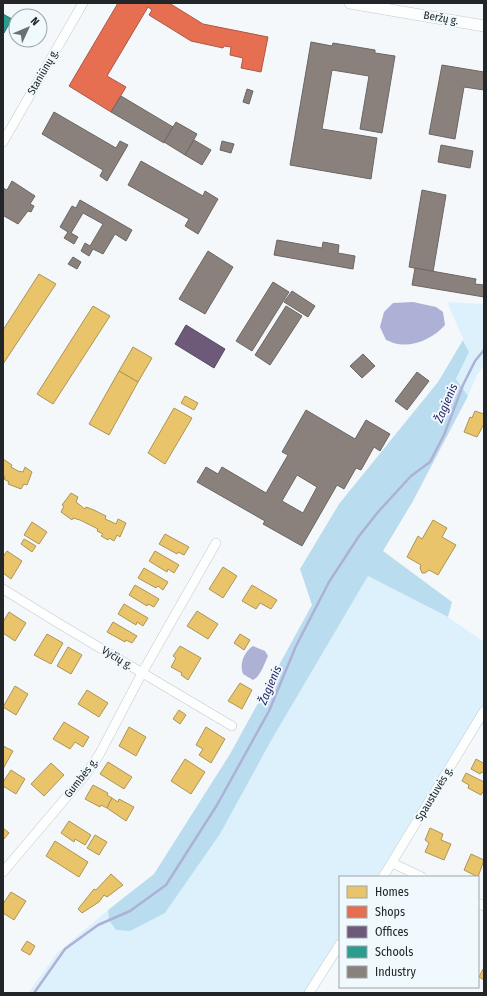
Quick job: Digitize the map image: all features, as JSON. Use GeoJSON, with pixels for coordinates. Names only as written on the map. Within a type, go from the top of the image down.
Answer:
{"type":"FeatureCollection","features":[{"type":"Feature","properties":{"kind":"main road","name":"Beržų g."},"geometry":{"type":"LineString","coordinates":[[350,3],[484,26]]}},
{"type":"Feature","properties":{"kind":"street","name":"Staniūnų g."},"geometry":{"type":"LineString","coordinates":[[3,142],[84,3]]}},
{"type":"Feature","properties":{"kind":"street","name":"Gumbės g."},"geometry":{"type":"LineString","coordinates":[[3,872],[86,774],[99,755],[142,673],[216,543]]}},
{"type":"Feature","properties":{"kind":"street","name":"Vyčių g."},"geometry":{"type":"LineString","coordinates":[[3,589],[232,726]]}},
{"type":"Feature","properties":{"kind":"street","name":"Spaustuvės g."},"geometry":{"type":"LineString","coordinates":[[384,876],[484,711]]}},
{"type":"Feature","properties":{"kind":"street"},"geometry":{"type":"LineString","coordinates":[[392,863],[420,876]]}},
{"type":"Feature","properties":{"kind":"street"},"geometry":{"type":"LineString","coordinates":[[309,993],[339,946]]}},
{"type":"Feature","properties":{"kind":"shaded area"},"geometry":{"type":"Polygon","coordinates":[[[413,302],[436,307],[443,312],[445,325],[430,337],[411,344],[395,344],[386,340],[380,327],[384,312],[393,303],[413,302]]]}},
{"type":"Feature","properties":{"kind":"shaded area"},"geometry":{"type":"Polygon","coordinates":[[[447,302],[484,304],[484,365],[477,375],[468,396],[456,379],[469,352],[447,302]]]}},
{"type":"Feature","properties":{"kind":"shaded area"},"geometry":{"type":"Polygon","coordinates":[[[463,340],[469,352],[456,379],[468,396],[413,501],[383,551],[452,602],[448,617],[368,576],[272,739],[220,834],[165,913],[130,931],[116,930],[109,920],[108,910],[154,874],[230,754],[312,605],[300,569],[339,504],[438,382],[463,340]]]}},
{"type":"Feature","properties":{"kind":"shaded area"},"geometry":{"type":"Polygon","coordinates":[[[368,576],[448,617],[484,642],[484,704],[378,876],[339,876],[339,939],[306,993],[28,993],[57,953],[108,910],[109,920],[165,913],[220,834],[272,739],[368,576]]]}},
{"type":"Feature","properties":{"kind":"shaded area"},"geometry":{"type":"Polygon","coordinates":[[[253,646],[265,651],[268,656],[260,673],[253,680],[243,674],[242,662],[247,652],[253,646]]]}},
{"type":"Feature","properties":{"kind":"building: Homes"},"geometry":{"type":"Polygon","coordinates":[[[39,274],[56,284],[3,364],[3,330],[39,274]]]}},
{"type":"Feature","properties":{"kind":"building: Homes"},"geometry":{"type":"Polygon","coordinates":[[[93,306],[110,316],[53,404],[37,394],[93,306]]]}},
{"type":"Feature","properties":{"kind":"building: Homes"},"geometry":{"type":"Polygon","coordinates":[[[133,347],[152,358],[138,382],[119,371],[133,347]]]}},
{"type":"Feature","properties":{"kind":"building: Homes"},"geometry":{"type":"Polygon","coordinates":[[[119,371],[138,382],[109,435],[89,424],[119,371]]]}},
{"type":"Feature","properties":{"kind":"building: Homes"},"geometry":{"type":"Polygon","coordinates":[[[185,396],[198,403],[194,410],[181,403],[185,396]]]}},
{"type":"Feature","properties":{"kind":"building: Homes"},"geometry":{"type":"Polygon","coordinates":[[[174,408],[192,418],[165,464],[148,453],[174,408]]]}},
{"type":"Feature","properties":{"kind":"building: Homes"},"geometry":{"type":"Polygon","coordinates":[[[475,411],[484,414],[484,424],[477,437],[464,432],[470,417],[472,418],[475,411]]]}},
{"type":"Feature","properties":{"kind":"building: Homes"},"geometry":{"type":"Polygon","coordinates":[[[3,459],[12,465],[11,467],[18,471],[23,472],[25,467],[32,472],[27,485],[24,484],[21,489],[8,484],[9,482],[4,479],[5,477],[3,476],[3,459]]]}},
{"type":"Feature","properties":{"kind":"building: Homes"},"geometry":{"type":"Polygon","coordinates":[[[71,493],[78,497],[76,502],[85,509],[86,507],[94,510],[106,516],[105,519],[116,524],[118,519],[126,523],[120,537],[117,535],[114,541],[109,538],[108,540],[101,536],[103,534],[97,531],[98,529],[80,520],[73,518],[72,520],[61,512],[64,506],[62,505],[71,493]]]}},
{"type":"Feature","properties":{"kind":"building: Homes"},"geometry":{"type":"Polygon","coordinates":[[[433,520],[447,528],[442,537],[456,545],[438,575],[429,570],[422,573],[420,568],[421,565],[407,557],[418,536],[422,539],[433,520]]]}},
{"type":"Feature","properties":{"kind":"building: Homes"},"geometry":{"type":"Polygon","coordinates":[[[32,522],[47,532],[39,544],[24,535],[32,522]]]}},
{"type":"Feature","properties":{"kind":"building: Homes"},"geometry":{"type":"Polygon","coordinates":[[[165,534],[189,547],[184,555],[178,552],[177,554],[159,544],[165,534]]]}},
{"type":"Feature","properties":{"kind":"building: Homes"},"geometry":{"type":"Polygon","coordinates":[[[24,539],[36,546],[32,552],[21,544],[24,539]]]}},
{"type":"Feature","properties":{"kind":"building: Homes"},"geometry":{"type":"Polygon","coordinates":[[[7,551],[22,561],[11,579],[3,573],[3,557],[7,551]]]}},
{"type":"Feature","properties":{"kind":"building: Homes"},"geometry":{"type":"Polygon","coordinates":[[[155,551],[179,565],[174,573],[168,569],[167,572],[149,561],[155,551]]]}},
{"type":"Feature","properties":{"kind":"building: Homes"},"geometry":{"type":"Polygon","coordinates":[[[223,567],[237,576],[223,598],[209,589],[223,567]]]}},
{"type":"Feature","properties":{"kind":"building: Homes"},"geometry":{"type":"Polygon","coordinates":[[[144,568],[168,582],[163,590],[158,586],[156,588],[138,578],[144,568]]]}},
{"type":"Feature","properties":{"kind":"building: Homes"},"geometry":{"type":"Polygon","coordinates":[[[135,585],[159,599],[154,607],[148,604],[147,606],[129,595],[135,585]]]}},
{"type":"Feature","properties":{"kind":"building: Homes"},"geometry":{"type":"Polygon","coordinates":[[[252,585],[277,600],[271,609],[260,603],[256,609],[242,601],[252,585]]]}},
{"type":"Feature","properties":{"kind":"building: Homes"},"geometry":{"type":"Polygon","coordinates":[[[124,604],[148,618],[143,626],[137,622],[136,625],[118,614],[124,604]]]}},
{"type":"Feature","properties":{"kind":"building: Homes"},"geometry":{"type":"Polygon","coordinates":[[[197,611],[218,624],[208,639],[187,626],[197,611]]]}},
{"type":"Feature","properties":{"kind":"building: Homes"},"geometry":{"type":"Polygon","coordinates":[[[9,612],[26,623],[15,641],[3,633],[3,622],[9,612]]]}},
{"type":"Feature","properties":{"kind":"building: Homes"},"geometry":{"type":"Polygon","coordinates":[[[113,622],[137,636],[132,643],[126,640],[125,642],[107,632],[113,622]]]}},
{"type":"Feature","properties":{"kind":"building: Homes"},"geometry":{"type":"Polygon","coordinates":[[[47,634],[63,643],[51,664],[34,655],[47,634]]]}},
{"type":"Feature","properties":{"kind":"building: Homes"},"geometry":{"type":"Polygon","coordinates":[[[240,634],[250,640],[244,650],[234,643],[240,634]]]}},
{"type":"Feature","properties":{"kind":"building: Homes"},"geometry":{"type":"Polygon","coordinates":[[[180,646],[201,658],[188,680],[181,675],[182,673],[171,667],[176,658],[173,656],[180,646]]]}},
{"type":"Feature","properties":{"kind":"building: Homes"},"geometry":{"type":"Polygon","coordinates":[[[68,647],[82,655],[71,674],[57,666],[68,647]]]}},
{"type":"Feature","properties":{"kind":"building: Homes"},"geometry":{"type":"Polygon","coordinates":[[[240,683],[252,690],[242,709],[228,701],[240,683]]]}},
{"type":"Feature","properties":{"kind":"building: Homes"},"geometry":{"type":"Polygon","coordinates":[[[15,686],[28,694],[16,715],[3,707],[15,686]]]}},
{"type":"Feature","properties":{"kind":"building: Homes"},"geometry":{"type":"Polygon","coordinates":[[[87,690],[108,703],[99,717],[78,704],[87,690]]]}},
{"type":"Feature","properties":{"kind":"building: Homes"},"geometry":{"type":"Polygon","coordinates":[[[179,710],[186,715],[180,724],[173,719],[179,710]]]}},
{"type":"Feature","properties":{"kind":"building: Homes"},"geometry":{"type":"Polygon","coordinates":[[[64,722],[89,737],[83,747],[75,742],[70,749],[53,739],[64,722]]]}},
{"type":"Feature","properties":{"kind":"building: Homes"},"geometry":{"type":"Polygon","coordinates":[[[129,727],[146,737],[136,756],[119,746],[129,727]]]}},
{"type":"Feature","properties":{"kind":"building: Homes"},"geometry":{"type":"Polygon","coordinates":[[[206,727],[225,739],[211,763],[199,755],[203,749],[196,745],[206,727]]]}},
{"type":"Feature","properties":{"kind":"building: Homes"},"geometry":{"type":"Polygon","coordinates":[[[3,746],[13,751],[3,769],[3,746]]]}},
{"type":"Feature","properties":{"kind":"building: Homes"},"geometry":{"type":"Polygon","coordinates":[[[185,759],[205,772],[191,794],[171,781],[185,759]]]}},
{"type":"Feature","properties":{"kind":"building: Homes"},"geometry":{"type":"Polygon","coordinates":[[[476,759],[483,763],[484,761],[484,773],[481,772],[480,774],[471,769],[476,759]]]}},
{"type":"Feature","properties":{"kind":"building: Homes"},"geometry":{"type":"Polygon","coordinates":[[[108,762],[132,777],[124,789],[100,774],[108,762]]]}},
{"type":"Feature","properties":{"kind":"building: Homes"},"geometry":{"type":"Polygon","coordinates":[[[51,763],[64,775],[44,796],[31,784],[51,763]]]}},
{"type":"Feature","properties":{"kind":"building: Homes"},"geometry":{"type":"Polygon","coordinates":[[[11,770],[25,779],[16,794],[3,786],[3,782],[11,770]]]}},
{"type":"Feature","properties":{"kind":"building: Homes"},"geometry":{"type":"Polygon","coordinates":[[[466,773],[484,782],[484,790],[481,795],[468,788],[469,785],[462,781],[466,773]]]}},
{"type":"Feature","properties":{"kind":"building: Homes"},"geometry":{"type":"Polygon","coordinates":[[[93,785],[108,793],[107,795],[112,798],[107,808],[101,805],[100,807],[85,799],[93,785]]]}},
{"type":"Feature","properties":{"kind":"building: Homes"},"geometry":{"type":"Polygon","coordinates":[[[112,798],[118,802],[119,799],[134,807],[126,821],[107,808],[112,798]]]}},
{"type":"Feature","properties":{"kind":"building: Homes"},"geometry":{"type":"Polygon","coordinates":[[[69,821],[91,835],[85,845],[75,839],[74,842],[61,833],[69,821]]]}},
{"type":"Feature","properties":{"kind":"building: Homes"},"geometry":{"type":"Polygon","coordinates":[[[3,828],[9,833],[3,840],[3,828]]]}},
{"type":"Feature","properties":{"kind":"building: Homes"},"geometry":{"type":"Polygon","coordinates":[[[430,828],[443,834],[441,840],[451,844],[444,860],[425,852],[429,843],[425,840],[430,828]]]}},
{"type":"Feature","properties":{"kind":"building: Homes"},"geometry":{"type":"Polygon","coordinates":[[[95,835],[107,842],[99,855],[87,848],[95,835]]]}},
{"type":"Feature","properties":{"kind":"building: Homes"},"geometry":{"type":"Polygon","coordinates":[[[55,841],[88,862],[79,877],[46,856],[55,841]]]}},
{"type":"Feature","properties":{"kind":"building: Homes"},"geometry":{"type":"Polygon","coordinates":[[[471,854],[484,860],[478,876],[464,870],[471,854]]]}},
{"type":"Feature","properties":{"kind":"building: Homes"},"geometry":{"type":"Polygon","coordinates":[[[111,874],[123,885],[107,897],[104,895],[99,902],[82,913],[78,909],[94,889],[96,890],[111,874]]]}},
{"type":"Feature","properties":{"kind":"building: Homes"},"geometry":{"type":"Polygon","coordinates":[[[11,892],[26,901],[14,920],[3,913],[3,904],[11,892]]]}},
{"type":"Feature","properties":{"kind":"building: Homes"},"geometry":{"type":"Polygon","coordinates":[[[27,941],[35,946],[30,955],[21,950],[27,941]]]}},
{"type":"Feature","properties":{"kind":"building: Homes"},"geometry":{"type":"Polygon","coordinates":[[[483,969],[484,970],[484,980],[479,977],[483,969]]]}},
{"type":"Feature","properties":{"kind":"building: Shops"},"geometry":{"type":"Polygon","coordinates":[[[118,3],[169,3],[203,24],[268,37],[261,72],[241,68],[243,58],[230,55],[231,47],[224,46],[223,48],[191,41],[149,15],[152,10],[148,7],[107,76],[126,87],[111,112],[69,86],[118,3]]]}},
{"type":"Feature","properties":{"kind":"building: Offices"},"geometry":{"type":"Polygon","coordinates":[[[186,325],[225,349],[214,368],[175,344],[186,325]]]}},
{"type":"Feature","properties":{"kind":"building: Schools"},"geometry":{"type":"Polygon","coordinates":[[[3,14],[8,17],[8,26],[3,33],[3,14]]]}},
{"type":"Feature","properties":{"kind":"building: Industry"},"geometry":{"type":"Polygon","coordinates":[[[311,42],[332,46],[333,43],[375,50],[375,53],[395,56],[382,133],[360,129],[369,76],[332,70],[322,129],[377,138],[371,179],[290,165],[311,42]]]}},
{"type":"Feature","properties":{"kind":"building: Industry"},"geometry":{"type":"Polygon","coordinates":[[[442,65],[484,72],[484,90],[464,87],[455,139],[429,134],[442,65]]]}},
{"type":"Feature","properties":{"kind":"building: Industry"},"geometry":{"type":"Polygon","coordinates":[[[247,89],[253,91],[249,104],[243,102],[247,89]]]}},
{"type":"Feature","properties":{"kind":"building: Industry"},"geometry":{"type":"Polygon","coordinates":[[[121,96],[173,127],[164,143],[111,112],[121,96]]]}},
{"type":"Feature","properties":{"kind":"building: Industry"},"geometry":{"type":"Polygon","coordinates":[[[54,112],[116,148],[120,141],[128,145],[107,181],[100,176],[103,170],[42,134],[54,112]]]}},
{"type":"Feature","properties":{"kind":"building: Industry"},"geometry":{"type":"Polygon","coordinates":[[[176,122],[197,134],[185,155],[164,142],[176,122]]]}},
{"type":"Feature","properties":{"kind":"building: Industry"},"geometry":{"type":"Polygon","coordinates":[[[194,140],[211,150],[202,165],[185,155],[194,140]]]}},
{"type":"Feature","properties":{"kind":"building: Industry"},"geometry":{"type":"Polygon","coordinates":[[[222,141],[234,144],[231,153],[220,150],[222,141]]]}},
{"type":"Feature","properties":{"kind":"building: Industry"},"geometry":{"type":"Polygon","coordinates":[[[441,145],[473,151],[470,168],[438,162],[441,145]]]}},
{"type":"Feature","properties":{"kind":"building: Industry"},"geometry":{"type":"Polygon","coordinates":[[[141,161],[203,196],[205,191],[218,199],[198,234],[185,226],[189,219],[128,185],[141,161]]]}},
{"type":"Feature","properties":{"kind":"building: Industry"},"geometry":{"type":"Polygon","coordinates":[[[12,181],[35,196],[30,204],[34,206],[31,212],[28,211],[18,224],[4,216],[3,217],[3,188],[7,190],[12,181]]]}},
{"type":"Feature","properties":{"kind":"building: Industry"},"geometry":{"type":"Polygon","coordinates":[[[422,190],[446,195],[433,272],[409,267],[422,190]]]}},
{"type":"Feature","properties":{"kind":"building: Industry"},"geometry":{"type":"Polygon","coordinates":[[[80,200],[132,230],[126,241],[115,234],[103,254],[93,249],[89,256],[81,251],[85,243],[90,246],[103,224],[83,213],[71,233],[78,237],[74,244],[64,238],[68,232],[60,227],[72,206],[76,208],[80,200]]]}},
{"type":"Feature","properties":{"kind":"building: Industry"},"geometry":{"type":"Polygon","coordinates":[[[277,240],[322,248],[323,242],[339,245],[338,253],[355,256],[353,269],[274,255],[277,240]]]}},
{"type":"Feature","properties":{"kind":"building: Industry"},"geometry":{"type":"Polygon","coordinates":[[[208,251],[233,267],[205,314],[179,299],[208,251]]]}},
{"type":"Feature","properties":{"kind":"building: Industry"},"geometry":{"type":"Polygon","coordinates":[[[73,257],[81,262],[77,269],[68,264],[73,257]]]}},
{"type":"Feature","properties":{"kind":"building: Industry"},"geometry":{"type":"Polygon","coordinates":[[[415,268],[476,279],[475,284],[484,285],[484,297],[412,285],[415,268]]]}},
{"type":"Feature","properties":{"kind":"building: Industry"},"geometry":{"type":"Polygon","coordinates":[[[273,282],[289,292],[252,351],[236,341],[273,282]]]}},
{"type":"Feature","properties":{"kind":"building: Industry"},"geometry":{"type":"Polygon","coordinates":[[[292,291],[315,306],[308,317],[284,302],[292,291]]]}},
{"type":"Feature","properties":{"kind":"building: Industry"},"geometry":{"type":"Polygon","coordinates":[[[286,306],[302,316],[270,365],[255,355],[286,306]]]}},
{"type":"Feature","properties":{"kind":"building: Industry"},"geometry":{"type":"Polygon","coordinates":[[[363,354],[375,366],[362,378],[350,366],[363,354]]]}},
{"type":"Feature","properties":{"kind":"building: Industry"},"geometry":{"type":"Polygon","coordinates":[[[417,372],[429,381],[407,410],[395,401],[417,372]]]}},
{"type":"Feature","properties":{"kind":"building: Industry"},"geometry":{"type":"Polygon","coordinates":[[[306,410],[355,439],[366,420],[390,434],[380,451],[374,447],[361,470],[356,468],[344,489],[337,485],[302,546],[263,524],[265,521],[197,482],[206,467],[218,474],[222,467],[266,493],[288,455],[282,452],[306,410]],[[297,475],[282,501],[303,513],[317,487],[297,475]]]}},
{"type":"Feature","properties":{"kind":"waterway","name":"Žagienis"},"geometry":{"type":"LineString","coordinates":[[34,993],[65,949],[98,925],[130,911],[166,885],[217,805],[269,711],[296,646],[329,582],[359,536],[378,512],[411,476],[430,462],[444,435],[463,385],[475,361],[484,350]]}}]}
